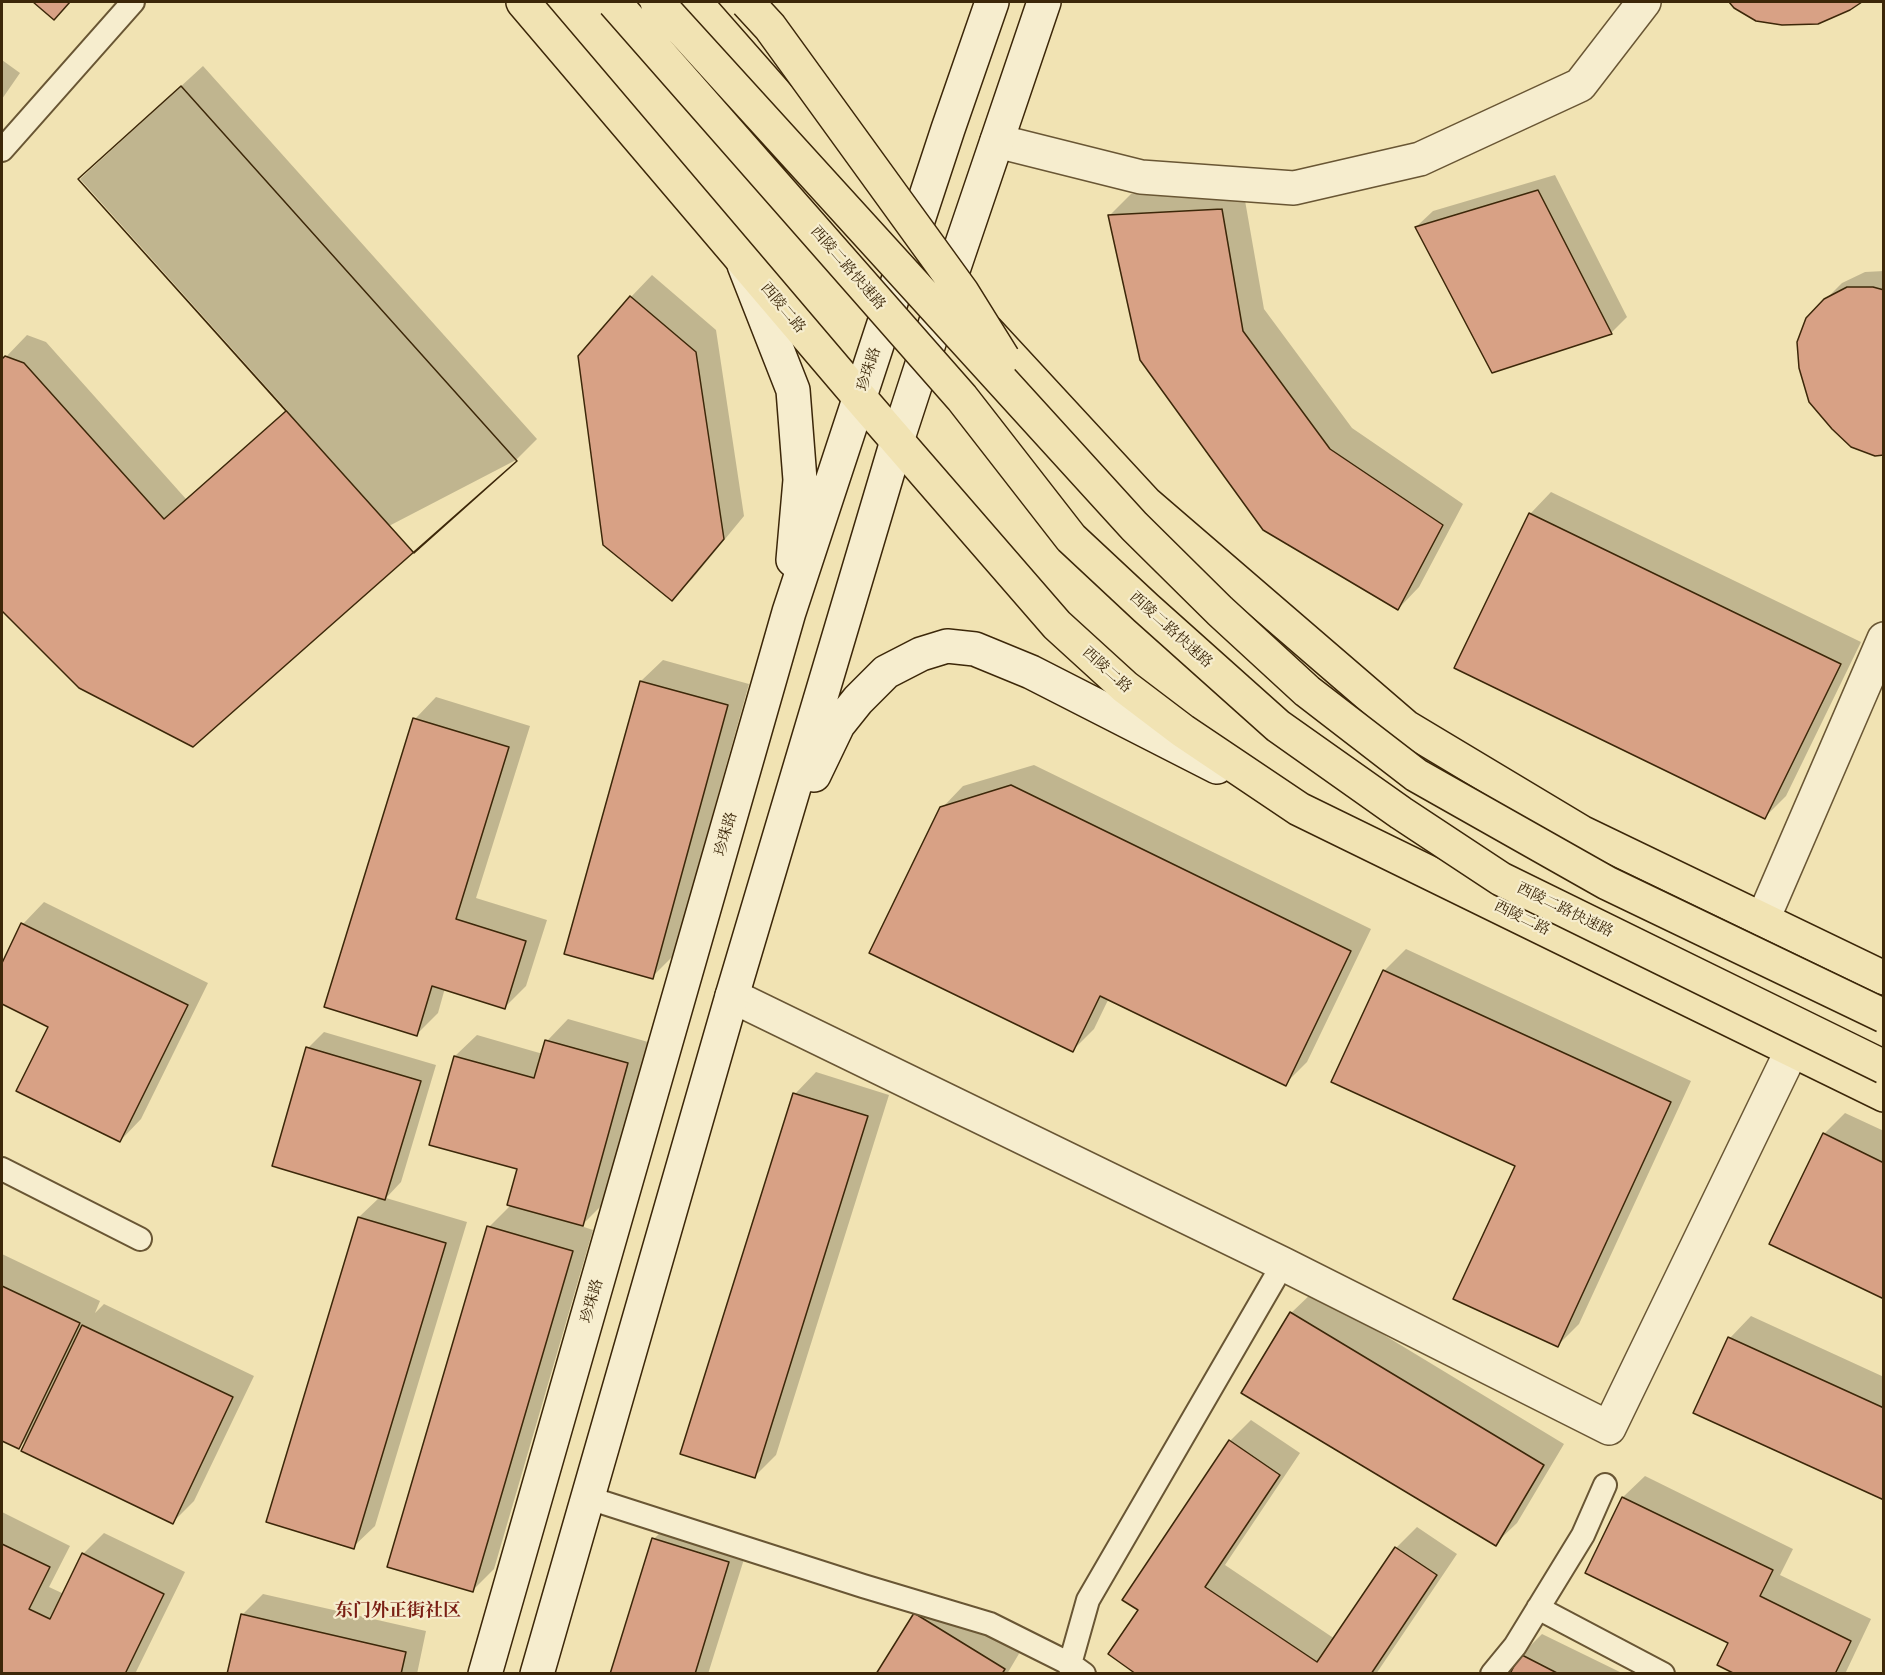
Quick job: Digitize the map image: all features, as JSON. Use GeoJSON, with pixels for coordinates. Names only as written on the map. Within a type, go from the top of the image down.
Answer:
{"type":"FeatureCollection","features":[{"type":"Feature","properties":{"kind":"main road","name":"西陵二路"},"geometry":{"type":"LineString","coordinates":[[523,2],[860,398],[1057,625],[1117,680],[1183,731],[1299,809],[1884,1095]]}},
{"type":"Feature","properties":{"kind":"main road","name":"西陵二路快速路"},"geometry":{"type":"LineString","coordinates":[[614,2],[962,398],[1071,538],[1278,726],[1401,813],[1501,879],[1884,1067]]}},
{"type":"Feature","properties":{"kind":"main road"},"geometry":{"type":"LineString","coordinates":[[657,2],[1134,526],[1220,611],[1307,691],[1416,775],[1607,883],[1884,1016]]}},
{"type":"Feature","properties":{"kind":"main road"},"geometry":{"type":"LineString","coordinates":[[695,2],[910,247],[1146,502],[1406,727],[1581,831],[1884,978]]}},
{"type":"Feature","properties":{"kind":"main road"},"geometry":{"type":"LineString","coordinates":[[747,2],[770,27],[962,292],[1049,431]]}},
{"type":"Feature","properties":{"kind":"main road","name":"珍珠路"},"geometry":{"type":"LineString","coordinates":[[485,1674],[789,612],[992,2]]}},
{"type":"Feature","properties":{"kind":"main road"},"geometry":{"type":"LineString","coordinates":[[537,1674],[732,996],[897,441],[1044,2]]}},
{"type":"Feature","properties":{"kind":"main road"},"geometry":{"type":"LineString","coordinates":[[997,141],[1141,177],[1294,188],[1420,159],[1580,85],[1644,2]]}},
{"type":"Feature","properties":{"kind":"main road"},"geometry":{"type":"LineString","coordinates":[[743,260],[793,390],[800,480],[789,612]]}},
{"type":"Feature","properties":{"kind":"main road"},"geometry":{"type":"LineString","coordinates":[[1763,919],[1884,639]]}},
{"type":"Feature","properties":{"kind":"main road"},"geometry":{"type":"LineString","coordinates":[[761,898],[807,788],[838,725],[858,700],[886,672],[921,654],[947,646],[975,649],[1031,672],[1299,809]]}},
{"type":"Feature","properties":{"kind":"main road"},"geometry":{"type":"LineString","coordinates":[[732,996],[1283,1264],[1609,1428],[1792,1050]]}},
{"type":"Feature","properties":{"kind":"lane"},"geometry":{"type":"LineString","coordinates":[[2,150],[133,2]]}},
{"type":"Feature","properties":{"kind":"lane"},"geometry":{"type":"LineString","coordinates":[[2,1169],[140,1239]]}},
{"type":"Feature","properties":{"kind":"lane"},"geometry":{"type":"LineString","coordinates":[[589,1498],[852,1583],[990,1624],[1075,1670],[1088,1600],[1283,1264]]}},
{"type":"Feature","properties":{"kind":"lane"},"geometry":{"type":"LineString","coordinates":[[1492,1674],[1515,1646],[1583,1535],[1605,1485]]}},
{"type":"Feature","properties":{"kind":"lane"},"geometry":{"type":"LineString","coordinates":[[1538,1608],[1663,1674]]}},
{"type":"Feature","properties":{"kind":"building"},"geometry":{"type":"Polygon","coordinates":[[[33,2],[70,2],[54,20],[33,2]]]}},
{"type":"Feature","properties":{"kind":"building"},"geometry":{"type":"Polygon","coordinates":[[[1729,2],[1862,2],[1818,24],[1782,25],[1756,21],[1734,8],[1729,2]]]}},
{"type":"Feature","properties":{"kind":"building"},"geometry":{"type":"Polygon","coordinates":[[[181,86],[517,461],[193,747],[79,688],[2,611],[2,359],[5,356],[24,363],[164,519],[286,411],[78,179],[181,86]]]}},
{"type":"Feature","properties":{"kind":"building"},"geometry":{"type":"Polygon","coordinates":[[[181,86],[517,461],[414,553],[78,179],[181,86]]]}},
{"type":"Feature","properties":{"kind":"building"},"geometry":{"type":"Polygon","coordinates":[[[1538,190],[1612,334],[1492,373],[1415,227],[1538,190]]]}},
{"type":"Feature","properties":{"kind":"building"},"geometry":{"type":"Polygon","coordinates":[[[1222,209],[1243,331],[1330,449],[1443,525],[1398,610],[1263,530],[1140,360],[1108,215],[1222,209]]]}},
{"type":"Feature","properties":{"kind":"building"},"geometry":{"type":"Polygon","coordinates":[[[1847,287],[1873,287],[1884,290],[1884,455],[1875,456],[1851,447],[1832,429],[1809,402],[1799,368],[1797,342],[1806,318],[1824,299],[1847,287]]]}},
{"type":"Feature","properties":{"kind":"building"},"geometry":{"type":"Polygon","coordinates":[[[630,296],[696,352],[724,539],[672,601],[603,545],[578,356],[630,296]]]}},
{"type":"Feature","properties":{"kind":"building"},"geometry":{"type":"Polygon","coordinates":[[[1529,513],[1841,664],[1765,819],[1454,668],[1529,513]]]}},
{"type":"Feature","properties":{"kind":"building"},"geometry":{"type":"Polygon","coordinates":[[[640,681],[728,705],[653,979],[564,954],[640,681]]]}},
{"type":"Feature","properties":{"kind":"building"},"geometry":{"type":"Polygon","coordinates":[[[413,718],[509,747],[456,919],[526,941],[505,1009],[432,986],[417,1036],[324,1007],[413,718]]]}},
{"type":"Feature","properties":{"kind":"building"},"geometry":{"type":"Polygon","coordinates":[[[1011,785],[1351,951],[1286,1086],[1100,996],[1073,1052],[869,953],[940,807],[1011,785]]]}},
{"type":"Feature","properties":{"kind":"building"},"geometry":{"type":"Polygon","coordinates":[[[21,923],[188,1005],[120,1142],[16,1091],[48,1027],[2,1004],[2,963],[21,923]]]}},
{"type":"Feature","properties":{"kind":"building"},"geometry":{"type":"Polygon","coordinates":[[[1383,970],[1671,1102],[1558,1347],[1453,1299],[1515,1166],[1331,1082],[1383,970]]]}},
{"type":"Feature","properties":{"kind":"building"},"geometry":{"type":"Polygon","coordinates":[[[545,1040],[628,1063],[583,1226],[507,1205],[517,1169],[429,1145],[454,1056],[534,1078],[545,1040]]]}},
{"type":"Feature","properties":{"kind":"building"},"geometry":{"type":"Polygon","coordinates":[[[306,1047],[421,1081],[385,1200],[272,1166],[306,1047]]]}},
{"type":"Feature","properties":{"kind":"building"},"geometry":{"type":"Polygon","coordinates":[[[793,1093],[868,1116],[755,1478],[680,1454],[793,1093]]]}},
{"type":"Feature","properties":{"kind":"building"},"geometry":{"type":"Polygon","coordinates":[[[1823,1133],[1884,1163],[1884,1299],[1769,1244],[1823,1133]]]}},
{"type":"Feature","properties":{"kind":"building"},"geometry":{"type":"Polygon","coordinates":[[[358,1217],[446,1243],[354,1549],[266,1522],[358,1217]]]}},
{"type":"Feature","properties":{"kind":"building"},"geometry":{"type":"Polygon","coordinates":[[[487,1226],[573,1251],[473,1592],[387,1567],[487,1226]]]}},
{"type":"Feature","properties":{"kind":"building"},"geometry":{"type":"Polygon","coordinates":[[[2,1286],[80,1323],[19,1449],[2,1441],[2,1286]]]}},
{"type":"Feature","properties":{"kind":"building"},"geometry":{"type":"Polygon","coordinates":[[[1290,1312],[1544,1465],[1496,1546],[1241,1393],[1290,1312]]]}},
{"type":"Feature","properties":{"kind":"building"},"geometry":{"type":"Polygon","coordinates":[[[82,1325],[233,1397],[173,1524],[21,1451],[82,1325]]]}},
{"type":"Feature","properties":{"kind":"building"},"geometry":{"type":"Polygon","coordinates":[[[1728,1337],[1884,1408],[1884,1500],[1693,1413],[1728,1337]]]}},
{"type":"Feature","properties":{"kind":"building"},"geometry":{"type":"Polygon","coordinates":[[[1229,1440],[1280,1475],[1205,1587],[1317,1662],[1395,1547],[1437,1575],[1371,1674],[1136,1674],[1108,1654],[1138,1610],[1122,1600],[1229,1440]]]}},
{"type":"Feature","properties":{"kind":"building"},"geometry":{"type":"Polygon","coordinates":[[[1622,1497],[1773,1570],[1760,1596],[1851,1641],[1835,1674],[1735,1674],[1717,1665],[1728,1643],[1585,1573],[1622,1497]]]}},
{"type":"Feature","properties":{"kind":"building"},"geometry":{"type":"Polygon","coordinates":[[[652,1538],[729,1562],[695,1674],[610,1674],[652,1538]]]}},
{"type":"Feature","properties":{"kind":"building"},"geometry":{"type":"Polygon","coordinates":[[[2,1544],[50,1567],[29,1609],[50,1619],[82,1553],[164,1594],[125,1674],[2,1674],[2,1544]]]}},
{"type":"Feature","properties":{"kind":"building"},"geometry":{"type":"Polygon","coordinates":[[[914,1613],[1005,1669],[1002,1674],[876,1674],[914,1613]]]}},
{"type":"Feature","properties":{"kind":"building"},"geometry":{"type":"Polygon","coordinates":[[[241,1614],[406,1652],[401,1674],[227,1674],[241,1614]]]}},
{"type":"Feature","properties":{"kind":"building"},"geometry":{"type":"Polygon","coordinates":[[[1520,1654],[1559,1674],[1510,1674],[1520,1654]]]}},
{"type":"Feature","properties":{"kind":"district","name":"东门外正街社区"},"geometry":{"type":"Point","coordinates":[398,1611]}}]}
